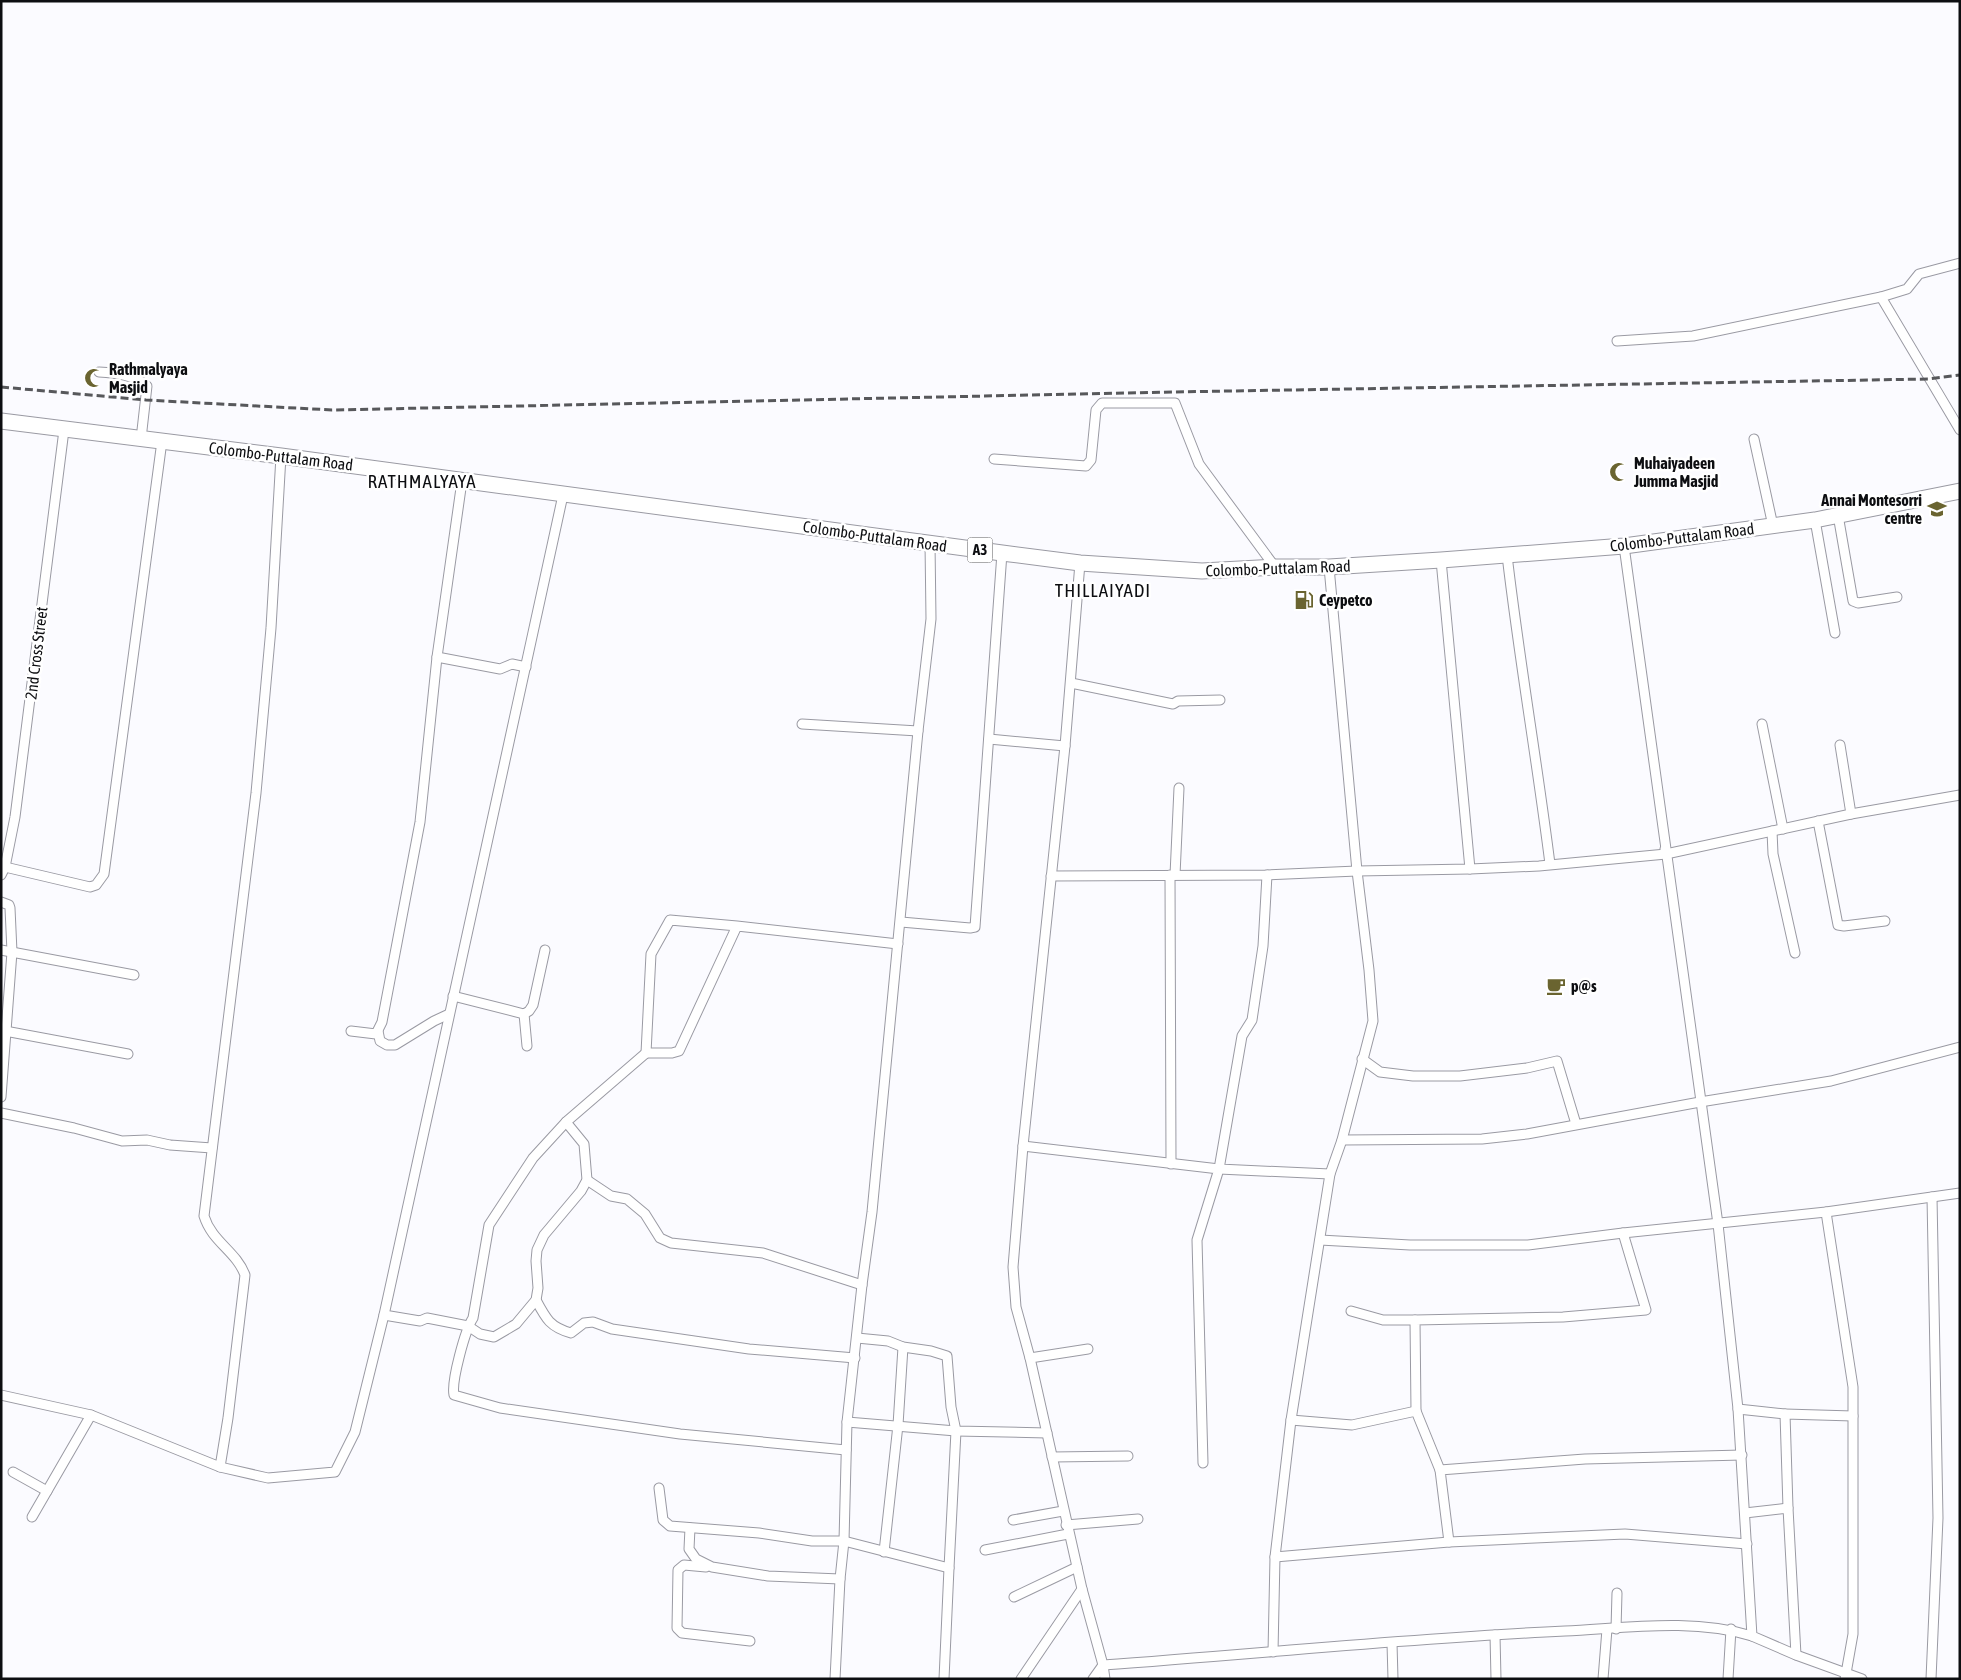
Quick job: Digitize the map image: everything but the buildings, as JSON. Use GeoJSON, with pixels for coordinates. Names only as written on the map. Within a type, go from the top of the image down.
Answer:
{"type":"FeatureCollection","features":[{"type":"Feature","properties":{"kind":"highway","name":"Colombo-Puttalam Road"},"geometry":{"type":"LineString","coordinates":[[1,421],[281,456],[1080,563],[1202,572],[1275,567],[1329,567],[1624,546],[1815,520],[1960,491]]}},
{"type":"Feature","properties":{"kind":"street"},"geometry":{"type":"LineString","coordinates":[[1617,342],[1693,336],[1881,297],[1907,289],[1919,274],[1960,263]]}},
{"type":"Feature","properties":{"kind":"street"},"geometry":{"type":"LineString","coordinates":[[1881,297],[1960,430]]}},
{"type":"Feature","properties":{"kind":"street"},"geometry":{"type":"LineString","coordinates":[[99,372],[118,374],[142,381],[147,386],[141,439]]}},
{"type":"Feature","properties":{"kind":"street"},"geometry":{"type":"LineString","coordinates":[[994,459],[1086,466],[1091,460],[1096,410],[1102,403],[1175,403],[1199,464],[1275,567]]}},
{"type":"Feature","properties":{"kind":"street","name":"2nd Cross Street"},"geometry":{"type":"LineString","coordinates":[[3,871],[15,817],[64,430]]}},
{"type":"Feature","properties":{"kind":"street"},"geometry":{"type":"LineString","coordinates":[[1754,439],[1772,526]]}},
{"type":"Feature","properties":{"kind":"street"},"geometry":{"type":"LineString","coordinates":[[3,871],[90,887],[96,885],[104,874],[162,441]]}},
{"type":"Feature","properties":{"kind":"street"},"geometry":{"type":"LineString","coordinates":[[220,1467],[228,1418],[245,1275],[241,1265],[208,1229],[204,1216],[256,793],[271,628],[281,456]]}},
{"type":"Feature","properties":{"kind":"street"},"geometry":{"type":"LineString","coordinates":[[351,1031],[376,1034],[382,1022],[420,822],[437,657],[462,481]]}},
{"type":"Feature","properties":{"kind":"street"},"geometry":{"type":"LineString","coordinates":[[1,1395],[91,1415],[220,1467],[268,1478],[335,1472],[355,1432],[384,1316],[563,495]]}},
{"type":"Feature","properties":{"kind":"street"},"geometry":{"type":"LineString","coordinates":[[1838,515],[1853,601],[1858,602],[1897,596]]}},
{"type":"Feature","properties":{"kind":"street"},"geometry":{"type":"LineString","coordinates":[[1815,520],[1834,632]]}},
{"type":"Feature","properties":{"kind":"street"},"geometry":{"type":"LineString","coordinates":[[835,1679],[840,1579],[844,1541],[847,1422],[872,1212],[918,731],[931,619],[930,543]]}},
{"type":"Feature","properties":{"kind":"street"},"geometry":{"type":"LineString","coordinates":[[1624,546],[1718,1224],[1742,1455],[1752,1636]]}},
{"type":"Feature","properties":{"kind":"street"},"geometry":{"type":"LineString","coordinates":[[901,922],[975,927],[1002,553]]}},
{"type":"Feature","properties":{"kind":"street"},"geometry":{"type":"LineString","coordinates":[[1507,555],[1516,626],[1536,750],[1550,864]]}},
{"type":"Feature","properties":{"kind":"street"},"geometry":{"type":"LineString","coordinates":[[1441,560],[1470,869]]}},
{"type":"Feature","properties":{"kind":"street"},"geometry":{"type":"LineString","coordinates":[[1080,563],[1065,746],[1022,1146],[1013,1267],[1016,1307],[1030,1358],[1067,1529],[1105,1679]]}},
{"type":"Feature","properties":{"kind":"street"},"geometry":{"type":"LineString","coordinates":[[1273,1652],[1275,1557],[1291,1420],[1330,1174],[1342,1140],[1373,1021],[1329,567]]}},
{"type":"Feature","properties":{"kind":"street"},"geometry":{"type":"LineString","coordinates":[[437,657],[500,669],[512,664],[526,667]]}},
{"type":"Feature","properties":{"kind":"street"},"geometry":{"type":"LineString","coordinates":[[1071,683],[1173,704],[1178,701],[1220,700]]}},
{"type":"Feature","properties":{"kind":"street"},"geometry":{"type":"LineString","coordinates":[[1645,691],[1665,849]]}},
{"type":"Feature","properties":{"kind":"street"},"geometry":{"type":"LineString","coordinates":[[802,724],[918,731]]}},
{"type":"Feature","properties":{"kind":"street"},"geometry":{"type":"LineString","coordinates":[[1762,724],[1783,829]]}},
{"type":"Feature","properties":{"kind":"street"},"geometry":{"type":"LineString","coordinates":[[989,739],[1065,746]]}},
{"type":"Feature","properties":{"kind":"street"},"geometry":{"type":"LineString","coordinates":[[1840,744],[1851,814]]}},
{"type":"Feature","properties":{"kind":"street"},"geometry":{"type":"LineString","coordinates":[[1171,1164],[1172,875],[1180,788]]}},
{"type":"Feature","properties":{"kind":"street"},"geometry":{"type":"LineString","coordinates":[[1051,876],[1267,876],[1357,871],[1539,866],[1665,849],[1772,831],[1851,814],[1960,795]]}},
{"type":"Feature","properties":{"kind":"street"},"geometry":{"type":"LineString","coordinates":[[1818,821],[1838,924],[1844,926],[1885,921]]}},
{"type":"Feature","properties":{"kind":"street"},"geometry":{"type":"LineString","coordinates":[[1772,831],[1773,854],[1795,952]]}},
{"type":"Feature","properties":{"kind":"street"},"geometry":{"type":"LineString","coordinates":[[1203,1463],[1197,1240],[1219,1169],[1242,1036],[1252,1020],[1263,946],[1267,876]]}},
{"type":"Feature","properties":{"kind":"street"},"geometry":{"type":"LineString","coordinates":[[1,902],[9,905],[10,908],[12,952],[2,1053],[1,1097]]}},
{"type":"Feature","properties":{"kind":"street"},"geometry":{"type":"LineString","coordinates":[[646,1053],[651,954],[670,920],[898,944]]}},
{"type":"Feature","properties":{"kind":"street"},"geometry":{"type":"LineString","coordinates":[[736,926],[679,1051],[672,1053],[646,1053],[566,1122],[534,1158],[489,1224],[473,1318],[468,1326],[453,1389],[454,1396],[500,1408],[680,1434],[846,1450]]}},
{"type":"Feature","properties":{"kind":"street"},"geometry":{"type":"LineString","coordinates":[[1,950],[134,975]]}},
{"type":"Feature","properties":{"kind":"street"},"geometry":{"type":"LineString","coordinates":[[453,996],[524,1014],[533,1005],[545,950]]}},
{"type":"Feature","properties":{"kind":"street"},"geometry":{"type":"LineString","coordinates":[[378,1031],[380,1041],[388,1045],[394,1045],[434,1021],[450,1014]]}},
{"type":"Feature","properties":{"kind":"street"},"geometry":{"type":"LineString","coordinates":[[524,1014],[527,1046]]}},
{"type":"Feature","properties":{"kind":"street"},"geometry":{"type":"LineString","coordinates":[[5,1031],[128,1054]]}},
{"type":"Feature","properties":{"kind":"street"},"geometry":{"type":"LineString","coordinates":[[1342,1140],[1482,1139],[1527,1134],[1700,1102],[1831,1081],[1960,1047]]}},
{"type":"Feature","properties":{"kind":"street"},"geometry":{"type":"LineString","coordinates":[[1362,1059],[1380,1072],[1412,1076],[1450,1076],[1498,1072],[1557,1061],[1576,1124]]}},
{"type":"Feature","properties":{"kind":"street"},"geometry":{"type":"LineString","coordinates":[[1,1113],[74,1128],[122,1141],[148,1140],[170,1145],[212,1148]]}},
{"type":"Feature","properties":{"kind":"street"},"geometry":{"type":"LineString","coordinates":[[384,1316],[420,1322],[427,1318],[468,1326],[480,1334],[494,1337],[516,1324],[536,1300],[538,1288],[537,1250],[544,1235],[587,1180],[584,1144],[566,1122]]}},
{"type":"Feature","properties":{"kind":"street"},"geometry":{"type":"LineString","coordinates":[[1022,1146],[1219,1169],[1330,1174]]}},
{"type":"Feature","properties":{"kind":"street"},"geometry":{"type":"LineString","coordinates":[[587,1180],[611,1196],[627,1199],[645,1214],[660,1238],[672,1243],[763,1253],[862,1285]]}},
{"type":"Feature","properties":{"kind":"street"},"geometry":{"type":"LineString","coordinates":[[1320,1240],[1410,1245],[1528,1245],[1826,1212],[1960,1193]]}},
{"type":"Feature","properties":{"kind":"street"},"geometry":{"type":"LineString","coordinates":[[1931,1679],[1938,1518],[1932,1197]]}},
{"type":"Feature","properties":{"kind":"street"},"geometry":{"type":"LineString","coordinates":[[1826,1212],[1853,1387],[1853,1634],[1845,1676]]}},
{"type":"Feature","properties":{"kind":"street"},"geometry":{"type":"LineString","coordinates":[[1351,1311],[1383,1320],[1414,1320],[1563,1317],[1646,1310],[1623,1233]]}},
{"type":"Feature","properties":{"kind":"street"},"geometry":{"type":"LineString","coordinates":[[536,1300],[549,1323],[571,1333],[584,1323],[593,1322],[612,1329],[749,1349],[855,1358]]}},
{"type":"Feature","properties":{"kind":"street"},"geometry":{"type":"LineString","coordinates":[[1414,1320],[1416,1411],[1440,1470],[1449,1542]]}},
{"type":"Feature","properties":{"kind":"street"},"geometry":{"type":"LineString","coordinates":[[856,1338],[888,1341],[947,1356],[951,1407],[956,1431],[944,1679]]}},
{"type":"Feature","properties":{"kind":"street"},"geometry":{"type":"LineString","coordinates":[[884,1552],[898,1425],[903,1346]]}},
{"type":"Feature","properties":{"kind":"street"},"geometry":{"type":"LineString","coordinates":[[1030,1358],[1088,1349]]}},
{"type":"Feature","properties":{"kind":"street"},"geometry":{"type":"LineString","coordinates":[[1738,1409],[1785,1414],[1853,1416]]}},
{"type":"Feature","properties":{"kind":"street"},"geometry":{"type":"LineString","coordinates":[[1291,1420],[1352,1425],[1416,1411]]}},
{"type":"Feature","properties":{"kind":"street"},"geometry":{"type":"LineString","coordinates":[[1785,1414],[1796,1655]]}},
{"type":"Feature","properties":{"kind":"street"},"geometry":{"type":"LineString","coordinates":[[32,1517],[91,1415]]}},
{"type":"Feature","properties":{"kind":"street"},"geometry":{"type":"LineString","coordinates":[[847,1422],[956,1431],[1047,1433]]}},
{"type":"Feature","properties":{"kind":"street"},"geometry":{"type":"LineString","coordinates":[[1440,1470],[1585,1459],[1742,1455]]}},
{"type":"Feature","properties":{"kind":"street"},"geometry":{"type":"LineString","coordinates":[[1052,1457],[1128,1456]]}},
{"type":"Feature","properties":{"kind":"street"},"geometry":{"type":"LineString","coordinates":[[13,1472],[47,1491]]}},
{"type":"Feature","properties":{"kind":"street"},"geometry":{"type":"LineString","coordinates":[[659,1488],[663,1520],[670,1526],[759,1533],[812,1541],[844,1541],[949,1568]]}},
{"type":"Feature","properties":{"kind":"street"},"geometry":{"type":"LineString","coordinates":[[1745,1513],[1788,1508]]}},
{"type":"Feature","properties":{"kind":"street"},"geometry":{"type":"LineString","coordinates":[[1013,1520],[1063,1511]]}},
{"type":"Feature","properties":{"kind":"street"},"geometry":{"type":"LineString","coordinates":[[985,1550],[1067,1529],[1138,1519]]}},
{"type":"Feature","properties":{"kind":"street"},"geometry":{"type":"LineString","coordinates":[[690,1528],[689,1549],[696,1560],[712,1567]]}},
{"type":"Feature","properties":{"kind":"street"},"geometry":{"type":"LineString","coordinates":[[1275,1557],[1449,1542],[1625,1534],[1747,1544]]}},
{"type":"Feature","properties":{"kind":"street"},"geometry":{"type":"LineString","coordinates":[[750,1641],[682,1633],[677,1628],[678,1570],[684,1565],[712,1567],[768,1576],[840,1579]]}},
{"type":"Feature","properties":{"kind":"street"},"geometry":{"type":"LineString","coordinates":[[1014,1597],[1077,1568]]}},
{"type":"Feature","properties":{"kind":"street"},"geometry":{"type":"LineString","coordinates":[[1021,1679],[1082,1589]]}},
{"type":"Feature","properties":{"kind":"street"},"geometry":{"type":"LineString","coordinates":[[1603,1679],[1616,1593]]}},
{"type":"Feature","properties":{"kind":"street"},"geometry":{"type":"LineString","coordinates":[[1093,1679],[1103,1666],[1495,1634],[1696,1625],[1731,1629],[1752,1636],[1845,1676],[1862,1679]]}},
{"type":"Feature","properties":{"kind":"street"},"geometry":{"type":"LineString","coordinates":[[1728,1679],[1731,1629]]}},
{"type":"Feature","properties":{"kind":"street"},"geometry":{"type":"LineString","coordinates":[[1495,1634],[1496,1679]]}},
{"type":"Feature","properties":{"kind":"street"},"geometry":{"type":"LineString","coordinates":[[1392,1643],[1393,1679]]}},
{"type":"Feature","properties":{"kind":"railway"},"geometry":{"type":"LineString","coordinates":[[1,387],[146,400],[332,410],[1173,392],[1928,379],[1960,375]]}},
{"type":"Feature","properties":{"kind":"place","name":"Rathmalyaya Masjid"},"geometry":{"type":"Point","coordinates":[94,378]}},
{"type":"Feature","properties":{"kind":"place","name":"Muhaiyadeen Jumma Masjid"},"geometry":{"type":"Point","coordinates":[1619,472]}},
{"type":"Feature","properties":{"kind":"place","name":"Annai Montesorri centre"},"geometry":{"type":"Point","coordinates":[1937,509]}},
{"type":"Feature","properties":{"kind":"place","name":"Ceypetco"},"geometry":{"type":"Point","coordinates":[1304,600]}},
{"type":"Feature","properties":{"kind":"place","name":"p@s"},"geometry":{"type":"Point","coordinates":[1556,986]}},
{"type":"Feature","properties":{"kind":"district","name":"RATHMALYAYA"},"geometry":{"type":"Point","coordinates":[422,481]}},
{"type":"Feature","properties":{"kind":"district","name":"THILLAIYADI"},"geometry":{"type":"Point","coordinates":[1103,590]}}]}
